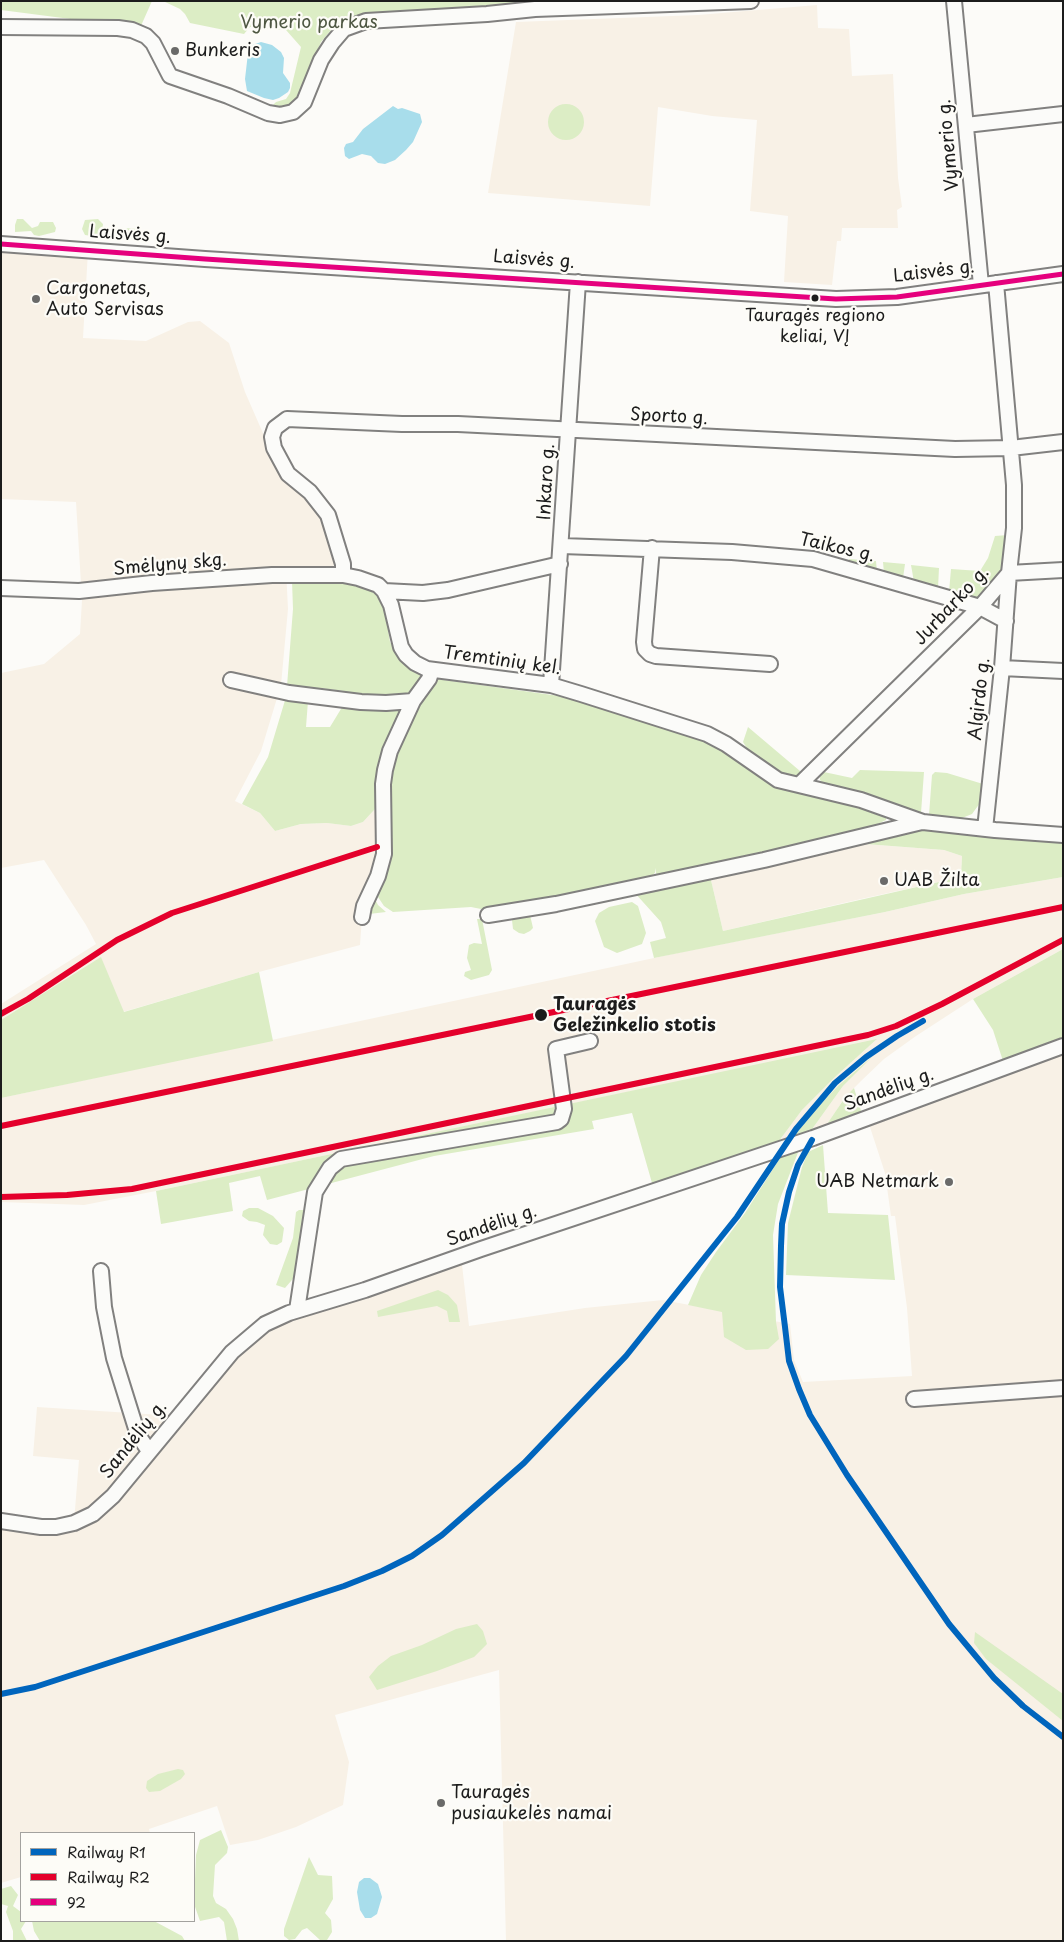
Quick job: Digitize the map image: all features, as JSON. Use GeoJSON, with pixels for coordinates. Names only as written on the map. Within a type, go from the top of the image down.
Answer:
{"type":"FeatureCollection","features":[{"type":"Feature","properties":{"kind":"street"},"geometry":{"type":"LineString","coordinates":[[1,27],[118,28],[132,30],[146,36],[153,43],[170,76],[228,96],[268,113],[280,115],[293,112],[304,102],[321,60],[344,29],[366,21],[487,14],[535,9],[751,1]]}},
{"type":"Feature","properties":{"kind":"street","name":"Vymerio g."},"geometry":{"type":"LineString","coordinates":[[954,1],[981,285]]}},
{"type":"Feature","properties":{"kind":"street"},"geometry":{"type":"LineString","coordinates":[[966,125],[1063,114]]}},
{"type":"Feature","properties":{"kind":"street","name":"Laisvės g."},"geometry":{"type":"LineString","coordinates":[[1,244],[777,297],[836,299],[897,297],[1063,274]]}},
{"type":"Feature","properties":{"kind":"street","name":"Inkaro g."},"geometry":{"type":"LineString","coordinates":[[552,685],[578,282]]}},
{"type":"Feature","properties":{"kind":"street","name":"Jurbarko g."},"geometry":{"type":"LineString","coordinates":[[799,785],[980,607],[1009,573],[1014,528],[1011,448],[996,283]]}},
{"type":"Feature","properties":{"kind":"street","name":"Sporto g."},"geometry":{"type":"LineString","coordinates":[[343,575],[343,564],[328,516],[310,492],[288,474],[280,461],[272,437],[275,428],[287,419],[569,430],[955,449],[1011,448],[1063,442]]}},
{"type":"Feature","properties":{"kind":"street","name":"Taikos g."},"geometry":{"type":"LineString","coordinates":[[562,546],[732,552],[813,559],[980,607],[1006,620]]}},
{"type":"Feature","properties":{"kind":"street"},"geometry":{"type":"LineString","coordinates":[[652,548],[644,642],[645,649],[650,654],[770,664]]}},
{"type":"Feature","properties":{"kind":"street"},"geometry":{"type":"LineString","coordinates":[[343,575],[368,581],[384,591],[423,593],[448,590],[560,564]]}},
{"type":"Feature","properties":{"kind":"street"},"geometry":{"type":"LineString","coordinates":[[1009,573],[1063,570]]}},
{"type":"Feature","properties":{"kind":"street","name":"Algirdo g."},"geometry":{"type":"LineString","coordinates":[[985,829],[1002,668],[1009,573]]}},
{"type":"Feature","properties":{"kind":"street","name":"Smėlynų skg."},"geometry":{"type":"LineString","coordinates":[[1,588],[79,592],[152,583],[272,575],[343,575]]}},
{"type":"Feature","properties":{"kind":"street","name":"Tremtinių kel."},"geometry":{"type":"LineString","coordinates":[[384,591],[391,605],[401,647],[406,655],[415,663],[432,670],[552,685],[707,734],[726,744],[778,780],[861,800],[923,822],[985,829],[1063,834]]}},
{"type":"Feature","properties":{"kind":"street"},"geometry":{"type":"LineString","coordinates":[[1002,668],[1063,671]]}},
{"type":"Feature","properties":{"kind":"street"},"geometry":{"type":"LineString","coordinates":[[362,917],[364,906],[378,876],[384,854],[383,784],[390,751],[413,701],[426,684],[432,670]]}},
{"type":"Feature","properties":{"kind":"street"},"geometry":{"type":"LineString","coordinates":[[230,680],[289,693],[361,702],[413,701]]}},
{"type":"Feature","properties":{"kind":"street"},"geometry":{"type":"LineString","coordinates":[[887,808],[893,820],[887,830]]}},
{"type":"Feature","properties":{"kind":"street","name":"Tremtinių kel."},"geometry":{"type":"LineString","coordinates":[[488,915],[556,904],[764,860],[923,822]]}},
{"type":"Feature","properties":{"kind":"street"},"geometry":{"type":"LineString","coordinates":[[297,1310],[315,1192],[330,1168],[341,1159],[557,1122],[561,1119],[564,1109],[556,1049],[590,1041]]}},
{"type":"Feature","properties":{"kind":"street","name":"Sandėlių g."},"geometry":{"type":"LineString","coordinates":[[1,1521],[41,1527],[56,1527],[93,1514],[113,1496],[232,1352],[265,1324],[297,1310],[365,1290],[813,1138],[1063,1046]]}},
{"type":"Feature","properties":{"kind":"street"},"geometry":{"type":"LineString","coordinates":[[101,1271],[104,1308],[114,1358],[138,1435],[143,1445],[149,1451]]}},
{"type":"Feature","properties":{"kind":"street"},"geometry":{"type":"LineString","coordinates":[[914,1398],[1063,1388]]}},
{"type":"Feature","properties":{"kind":"shaded area"},"geometry":{"type":"Polygon","coordinates":[[[817,5],[818,28],[849,29],[852,76],[893,74],[898,178],[902,207],[897,210],[898,228],[842,228],[841,241],[837,241],[832,285],[784,282],[788,216],[750,211],[757,120],[712,116],[658,107],[650,206],[488,193],[516,22],[698,15],[817,5]]]}},
{"type":"Feature","properties":{"kind":"shaded area"},"geometry":{"type":"Polygon","coordinates":[[[1,245],[88,251],[83,338],[146,341],[188,322],[200,321],[229,343],[245,392],[276,463],[314,504],[325,519],[338,561],[331,569],[286,570],[288,609],[281,685],[261,751],[235,801],[260,813],[275,831],[301,824],[327,823],[351,826],[363,822],[375,809],[383,810],[384,854],[362,917],[360,945],[123,1012],[101,958],[1,1020],[1,1004],[96,944],[44,860],[1,868],[1,673],[44,664],[80,634],[82,600],[76,502],[1,499],[1,245]]]}},
{"type":"Feature","properties":{"kind":"shaded area"},"geometry":{"type":"Polygon","coordinates":[[[865,844],[944,850],[962,856],[961,877],[723,931],[710,876],[865,844]]]}},
{"type":"Feature","properties":{"kind":"shaded area"},"geometry":{"type":"Polygon","coordinates":[[[1063,877],[1063,949],[973,999],[884,1059],[846,1096],[825,1127],[810,1132],[843,1086],[870,1058],[839,1085],[792,1138],[776,1145],[802,1110],[876,1040],[84,1205],[1,1202],[1,1098],[682,952],[885,912],[964,894],[1063,877]]]}},
{"type":"Feature","properties":{"kind":"shaded area"},"geometry":{"type":"Polygon","coordinates":[[[1063,1046],[1063,1941],[506,1941],[499,1670],[335,1715],[349,1762],[343,1805],[296,1827],[258,1840],[230,1845],[217,1806],[149,1829],[150,1832],[20,1832],[20,1877],[1,1883],[1,1521],[74,1522],[79,1460],[33,1456],[37,1407],[177,1416],[265,1325],[461,1256],[469,1326],[585,1308],[663,1300],[790,1324],[794,1360],[803,1382],[912,1376],[907,1308],[895,1216],[891,1216],[885,1173],[867,1118],[1063,1046]]]}},
{"type":"Feature","properties":{"kind":"green space"},"geometry":{"type":"Polygon","coordinates":[[[1,1],[152,1],[140,28],[1,10],[1,1]]]}},
{"type":"Feature","properties":{"kind":"green space","name":"Vymerio parkas"},"geometry":{"type":"Polygon","coordinates":[[[163,1],[606,1],[364,13],[337,23],[321,42],[296,102],[289,109],[274,110],[272,106],[276,102],[286,99],[290,93],[301,47],[286,30],[250,27],[244,34],[190,23],[180,9],[163,1]]]}},
{"type":"Feature","properties":{"kind":"green space"},"geometry":{"type":"Polygon","coordinates":[[[566,104],[573,105],[579,109],[583,115],[583,129],[579,135],[573,139],[566,140],[559,139],[553,135],[549,129],[548,122],[549,115],[553,109],[559,105],[566,104]]]}},
{"type":"Feature","properties":{"kind":"green space"},"geometry":{"type":"Polygon","coordinates":[[[17,219],[23,219],[32,228],[38,226],[40,222],[53,222],[56,228],[55,232],[39,236],[34,235],[31,231],[15,232],[17,219]]]}},
{"type":"Feature","properties":{"kind":"green space"},"geometry":{"type":"Polygon","coordinates":[[[98,219],[103,224],[102,234],[99,237],[85,235],[82,229],[85,220],[98,219]]]}},
{"type":"Feature","properties":{"kind":"green space"},"geometry":{"type":"Polygon","coordinates":[[[124,228],[138,229],[140,232],[137,239],[124,238],[122,230],[124,228]]]}},
{"type":"Feature","properties":{"kind":"green space"},"geometry":{"type":"Polygon","coordinates":[[[1008,535],[1002,572],[977,600],[949,592],[951,569],[980,571],[988,558],[995,536],[1008,535]]]}},
{"type":"Feature","properties":{"kind":"green space"},"geometry":{"type":"Polygon","coordinates":[[[849,559],[876,561],[877,572],[849,563],[849,559]]]}},
{"type":"Feature","properties":{"kind":"green space"},"geometry":{"type":"Polygon","coordinates":[[[883,562],[905,564],[903,578],[884,573],[883,562]]]}},
{"type":"Feature","properties":{"kind":"green space"},"geometry":{"type":"Polygon","coordinates":[[[911,565],[939,568],[938,588],[914,582],[911,565]]]}},
{"type":"Feature","properties":{"kind":"green space"},"geometry":{"type":"Polygon","coordinates":[[[292,581],[321,581],[361,586],[379,596],[384,604],[390,642],[403,661],[423,675],[421,684],[407,694],[385,698],[352,696],[344,691],[287,686],[293,609],[292,581]]]}},
{"type":"Feature","properties":{"kind":"green space"},"geometry":{"type":"Polygon","coordinates":[[[437,679],[574,698],[701,738],[827,796],[883,813],[886,816],[886,820],[867,829],[657,877],[655,868],[655,873],[650,877],[636,881],[481,909],[471,907],[393,912],[384,906],[378,897],[386,788],[394,754],[426,693],[437,679]]]}},
{"type":"Feature","properties":{"kind":"green space"},"geometry":{"type":"Polygon","coordinates":[[[286,697],[308,701],[306,727],[330,727],[344,704],[401,708],[403,711],[375,809],[363,822],[351,826],[327,823],[301,824],[275,831],[260,813],[242,804],[268,757],[286,697]]]}},
{"type":"Feature","properties":{"kind":"green space"},"geometry":{"type":"Polygon","coordinates":[[[748,727],[800,771],[797,778],[768,766],[750,753],[743,742],[748,727]]]}},
{"type":"Feature","properties":{"kind":"green space"},"geometry":{"type":"Polygon","coordinates":[[[860,770],[924,772],[921,813],[887,803],[861,792],[824,784],[820,780],[820,776],[824,772],[852,778],[860,770]]]}},
{"type":"Feature","properties":{"kind":"green space"},"geometry":{"type":"Polygon","coordinates":[[[935,772],[947,773],[983,784],[980,803],[972,814],[962,818],[929,815],[932,775],[935,772]]]}},
{"type":"Feature","properties":{"kind":"green space"},"geometry":{"type":"Polygon","coordinates":[[[929,828],[984,836],[1063,842],[1063,877],[964,894],[885,912],[654,958],[650,942],[666,938],[661,922],[634,892],[710,876],[723,931],[961,877],[962,856],[944,850],[865,844],[884,837],[929,828]]]}},
{"type":"Feature","properties":{"kind":"green space"},"geometry":{"type":"Polygon","coordinates":[[[373,895],[378,905],[386,912],[369,914],[373,895]]]}},
{"type":"Feature","properties":{"kind":"green space"},"geometry":{"type":"Polygon","coordinates":[[[632,902],[638,906],[646,933],[642,944],[617,953],[604,947],[595,921],[599,913],[609,907],[632,902]]]}},
{"type":"Feature","properties":{"kind":"green space"},"geometry":{"type":"Polygon","coordinates":[[[530,915],[533,928],[530,931],[524,934],[513,929],[512,920],[515,916],[530,915]]]}},
{"type":"Feature","properties":{"kind":"green space"},"geometry":{"type":"Polygon","coordinates":[[[477,919],[482,919],[492,970],[489,975],[471,980],[464,976],[465,972],[471,970],[467,958],[469,945],[474,943],[482,944],[477,919]]]}},
{"type":"Feature","properties":{"kind":"green space"},"geometry":{"type":"Polygon","coordinates":[[[1063,949],[1063,1039],[1003,1061],[993,1030],[973,999],[1063,949]]]}},
{"type":"Feature","properties":{"kind":"green space"},"geometry":{"type":"Polygon","coordinates":[[[101,957],[124,1012],[259,972],[273,1041],[1,1098],[1,1020],[101,957]]]}},
{"type":"Feature","properties":{"kind":"green space"},"geometry":{"type":"Polygon","coordinates":[[[877,1039],[802,1110],[776,1145],[652,1183],[632,1113],[592,1121],[594,1129],[434,1156],[267,1200],[260,1176],[229,1183],[233,1211],[161,1224],[156,1191],[877,1039]]]}},
{"type":"Feature","properties":{"kind":"green space"},"geometry":{"type":"Polygon","coordinates":[[[874,1055],[843,1086],[810,1132],[792,1138],[839,1085],[874,1055]]]}},
{"type":"Feature","properties":{"kind":"green space"},"geometry":{"type":"Polygon","coordinates":[[[854,1088],[862,1114],[825,1127],[846,1096],[854,1088]]]}},
{"type":"Feature","properties":{"kind":"green space"},"geometry":{"type":"Polygon","coordinates":[[[823,1145],[828,1213],[888,1215],[895,1280],[786,1275],[788,1223],[802,1167],[808,1152],[823,1145]]]}},
{"type":"Feature","properties":{"kind":"green space"},"geometry":{"type":"Polygon","coordinates":[[[799,1150],[778,1204],[773,1235],[776,1322],[779,1339],[768,1349],[746,1350],[724,1337],[722,1312],[688,1305],[701,1275],[745,1213],[780,1158],[799,1150]]]}},
{"type":"Feature","properties":{"kind":"green space"},"geometry":{"type":"Polygon","coordinates":[[[249,1208],[258,1208],[273,1216],[284,1228],[282,1242],[277,1245],[270,1244],[263,1235],[265,1225],[249,1221],[242,1216],[243,1211],[249,1208]]]}},
{"type":"Feature","properties":{"kind":"green space"},"geometry":{"type":"Polygon","coordinates":[[[304,1210],[307,1214],[298,1273],[285,1288],[276,1285],[293,1238],[296,1212],[304,1210]]]}},
{"type":"Feature","properties":{"kind":"green space"},"geometry":{"type":"Polygon","coordinates":[[[438,1290],[448,1295],[457,1305],[460,1322],[449,1322],[447,1311],[437,1306],[378,1317],[377,1311],[438,1290]]]}},
{"type":"Feature","properties":{"kind":"green space"},"geometry":{"type":"Polygon","coordinates":[[[477,1624],[483,1631],[487,1644],[474,1657],[377,1690],[369,1677],[378,1666],[391,1656],[422,1645],[456,1629],[477,1624]]]}},
{"type":"Feature","properties":{"kind":"green space"},"geometry":{"type":"Polygon","coordinates":[[[975,1632],[1063,1694],[1063,1721],[986,1659],[974,1643],[975,1632]]]}},
{"type":"Feature","properties":{"kind":"green space"},"geometry":{"type":"Polygon","coordinates":[[[178,1769],[183,1770],[185,1774],[181,1779],[160,1791],[149,1792],[146,1788],[147,1781],[158,1774],[178,1769]]]}},
{"type":"Feature","properties":{"kind":"green space"},"geometry":{"type":"Polygon","coordinates":[[[221,1830],[228,1847],[227,1853],[215,1865],[213,1896],[216,1903],[226,1909],[233,1919],[239,1941],[227,1941],[224,1922],[219,1917],[200,1921],[195,1907],[195,1880],[196,1855],[200,1840],[221,1830]]]}},
{"type":"Feature","properties":{"kind":"green space"},"geometry":{"type":"Polygon","coordinates":[[[309,1857],[318,1875],[332,1876],[333,1899],[325,1913],[331,1920],[332,1932],[327,1940],[320,1940],[307,1928],[302,1930],[295,1939],[289,1940],[284,1936],[284,1929],[309,1857]]]}},
{"type":"Feature","properties":{"kind":"green space"},"geometry":{"type":"Polygon","coordinates":[[[11,1886],[18,1895],[13,1906],[20,1911],[20,1922],[25,1922],[21,1929],[27,1941],[13,1941],[13,1931],[6,1912],[8,1906],[1,1904],[1,1889],[11,1886]]]}},
{"type":"Feature","properties":{"kind":"green space"},"geometry":{"type":"Polygon","coordinates":[[[32,1922],[156,1922],[182,1936],[185,1941],[40,1941],[34,1931],[32,1922]]]}},
{"type":"Feature","properties":{"kind":"water"},"geometry":{"type":"Polygon","coordinates":[[[261,42],[272,45],[281,52],[284,58],[283,73],[290,83],[288,92],[273,100],[247,91],[245,79],[248,53],[252,45],[261,42]]]}},
{"type":"Feature","properties":{"kind":"water"},"geometry":{"type":"Polygon","coordinates":[[[393,106],[420,114],[422,122],[413,142],[406,150],[395,160],[385,164],[378,163],[371,156],[362,154],[349,159],[345,156],[344,148],[346,144],[353,142],[363,129],[393,106]]]}},
{"type":"Feature","properties":{"kind":"water"},"geometry":{"type":"Polygon","coordinates":[[[364,1878],[370,1878],[378,1884],[382,1897],[377,1914],[371,1918],[365,1918],[360,1910],[357,1892],[359,1882],[364,1878]]]}},
{"type":"Feature","properties":{"kind":"rail line","name":"R2"},"geometry":{"type":"LineString","coordinates":[[1,1014],[28,999],[117,940],[172,913],[377,847]]}},
{"type":"Feature","properties":{"kind":"rail line","name":"R2"},"geometry":{"type":"LineString","coordinates":[[1,1126],[1063,907]]}},
{"type":"Feature","properties":{"kind":"rail line","name":"R2"},"geometry":{"type":"LineString","coordinates":[[1,1197],[67,1195],[132,1189],[868,1035],[896,1026],[942,1004],[1063,940]]}},
{"type":"Feature","properties":{"kind":"rail line","name":"R1"},"geometry":{"type":"LineString","coordinates":[[1,1694],[35,1687],[344,1586],[382,1571],[412,1556],[442,1535],[524,1463],[626,1356],[737,1217],[796,1129],[835,1083],[866,1057],[923,1021]]}},
{"type":"Feature","properties":{"kind":"rail line","name":"R1"},"geometry":{"type":"LineString","coordinates":[[812,1140],[798,1165],[789,1192],[782,1224],[780,1287],[789,1361],[799,1389],[810,1415],[847,1475],[949,1624],[994,1678],[1023,1706],[1063,1737]]}},
{"type":"Feature","properties":{"kind":"transit line","name":"92"},"geometry":{"type":"LineString","coordinates":[[1,244],[205,259],[836,299],[897,297],[1063,274]]}},
{"type":"Feature","properties":{"kind":"place","name":"Bunkeris"},"geometry":{"type":"Point","coordinates":[175,51]}},
{"type":"Feature","properties":{"kind":"place","name":"Tauragės regiono keliai, VĮ"},"geometry":{"type":"Point","coordinates":[815,298]}},
{"type":"Feature","properties":{"kind":"place","name":"Cargonetas, Auto Servisas"},"geometry":{"type":"Point","coordinates":[36,299]}},
{"type":"Feature","properties":{"kind":"place","name":"UAB Žilta"},"geometry":{"type":"Point","coordinates":[884,881]}},
{"type":"Feature","properties":{"kind":"place","name":"Tauragės Geležinkelio stotis"},"geometry":{"type":"Point","coordinates":[541,1015]}},
{"type":"Feature","properties":{"kind":"place","name":"UAB Netmark"},"geometry":{"type":"Point","coordinates":[949,1182]}},
{"type":"Feature","properties":{"kind":"place","name":"Tauragės pusiaukelės namai"},"geometry":{"type":"Point","coordinates":[441,1803]}}]}
